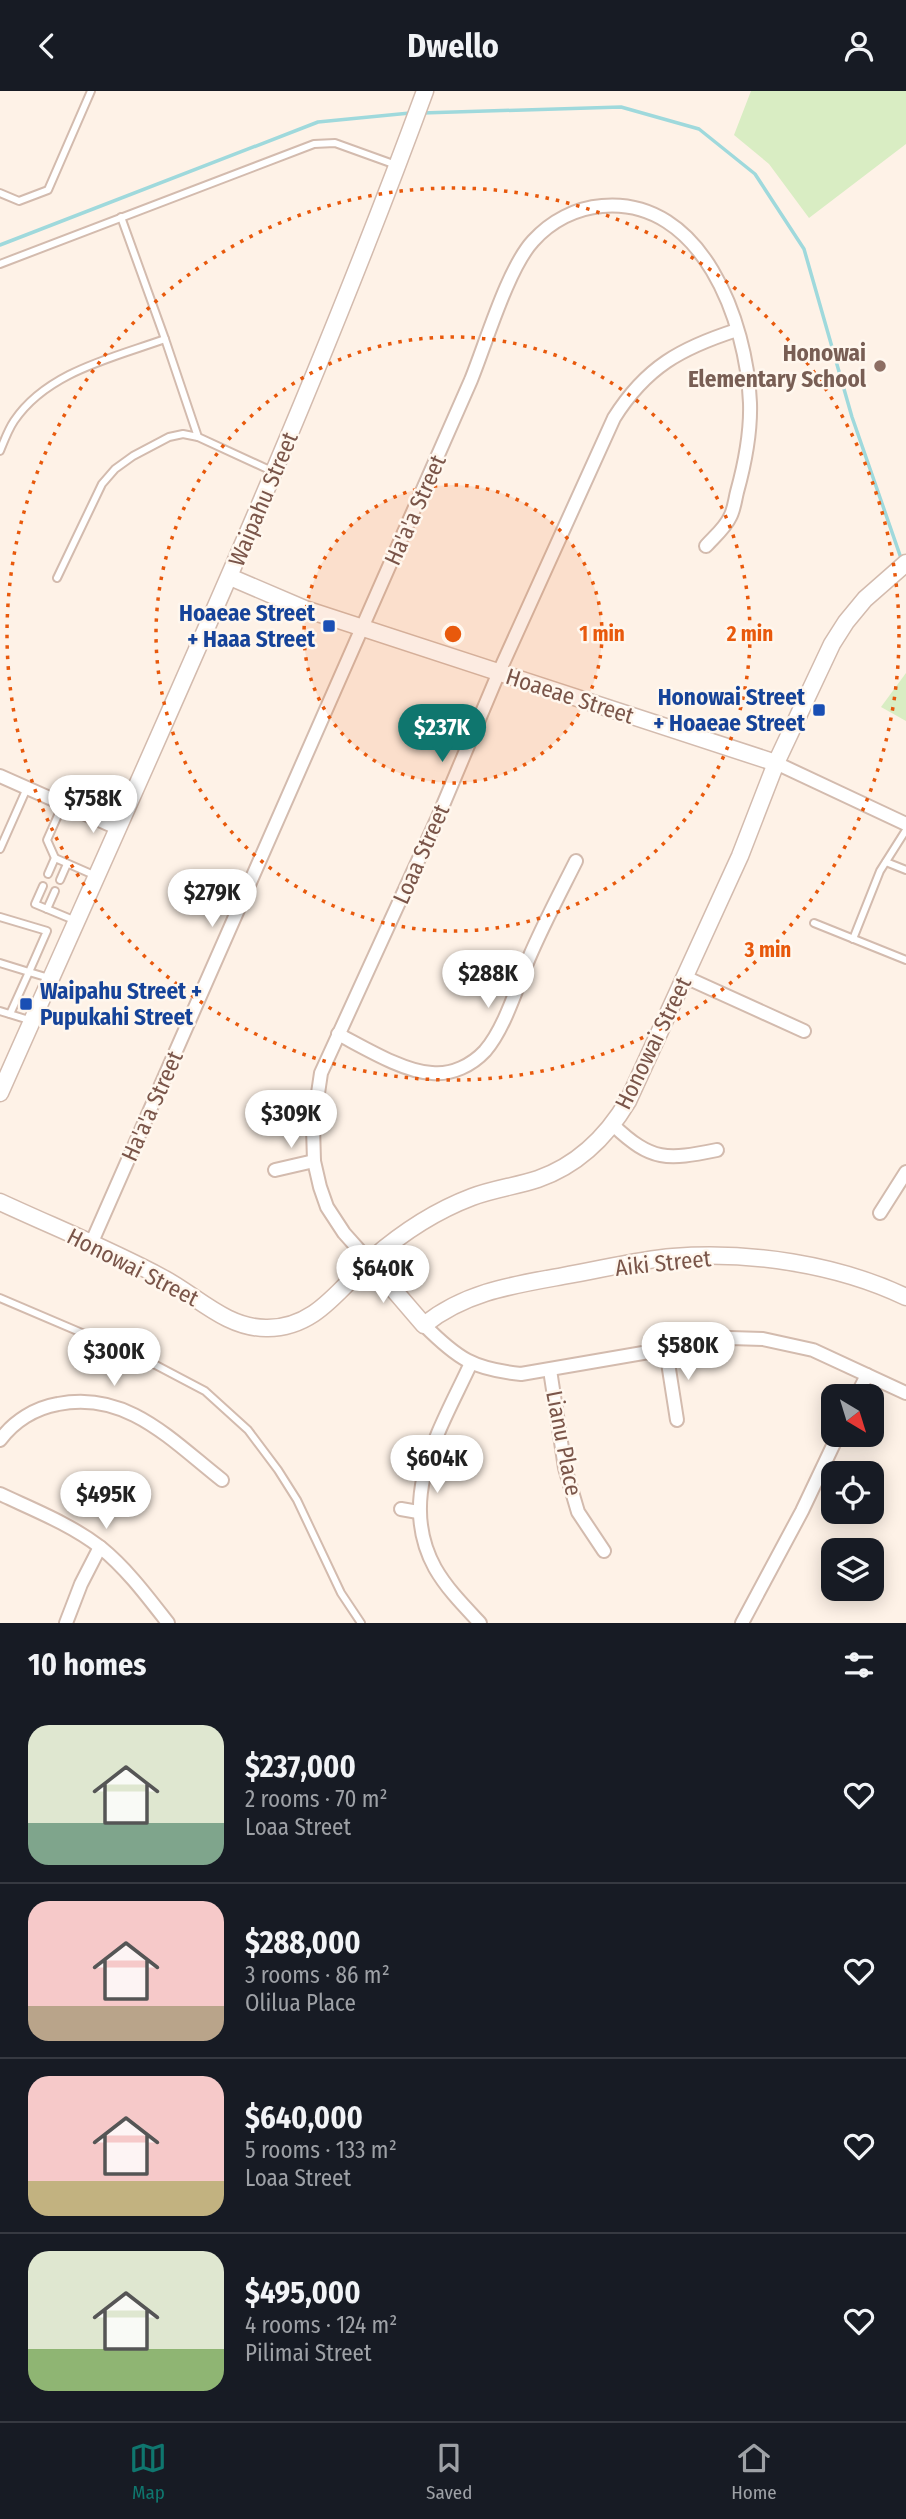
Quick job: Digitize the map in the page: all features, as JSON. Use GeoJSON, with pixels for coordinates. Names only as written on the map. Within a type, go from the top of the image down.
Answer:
{"type":"FeatureCollection","features":[{"type":"Feature","properties":{"kind":"street","name":"Waipahu Street"},"geometry":{"type":"LineString","coordinates":[[0,1093],[230,577],[314,378],[389,162],[413,124],[425,91]]}},
{"type":"Feature","properties":{"kind":"street","name":"Ha'a'a Street"},"geometry":{"type":"LineString","coordinates":[[91,1244],[471,380],[519,260],[532,242],[548,227],[567,215],[591,207],[628,206],[661,216],[676,226],[701,253],[725,297],[747,370],[749,437],[730,518],[706,546]]}},
{"type":"Feature","properties":{"kind":"street","name":"Loaa Street"},"geometry":{"type":"LineString","coordinates":[[737,330],[700,342],[654,369],[624,402],[614,418],[499,672],[438,817],[321,1073],[313,1127],[314,1161],[327,1207],[344,1233],[444,1345],[471,1363],[492,1371],[521,1374],[730,1338],[763,1339],[813,1350],[906,1392]]}},
{"type":"Feature","properties":{"kind":"street","name":"Honowai Street"},"geometry":{"type":"LineString","coordinates":[[0,1202],[162,1277],[225,1318],[251,1327],[267,1328],[282,1327],[313,1315],[325,1307],[369,1261],[420,1222],[472,1197],[562,1169],[596,1144],[613,1125],[628,1101],[740,856],[776,764],[832,644],[865,599],[906,563]]}},
{"type":"Feature","properties":{"kind":"street","name":"Hoaeae Street"},"geometry":{"type":"LineString","coordinates":[[230,577],[304,609],[776,764],[906,824]]}},
{"type":"Feature","properties":{"kind":"street"},"geometry":{"type":"LineString","coordinates":[[0,776],[117,828]]}},
{"type":"Feature","properties":{"kind":"street"},"geometry":{"type":"LineString","coordinates":[[338,1034],[417,1071],[434,1074],[451,1072],[469,1064],[485,1050],[496,1034],[530,955],[576,861]]}},
{"type":"Feature","properties":{"kind":"street"},"geometry":{"type":"LineString","coordinates":[[685,977],[804,1031]]}},
{"type":"Feature","properties":{"kind":"street"},"geometry":{"type":"LineString","coordinates":[[613,1125],[646,1151],[664,1158],[679,1158],[717,1150]]}},
{"type":"Feature","properties":{"kind":"street"},"geometry":{"type":"LineString","coordinates":[[275,1170],[314,1161]]}},
{"type":"Feature","properties":{"kind":"street"},"geometry":{"type":"LineString","coordinates":[[880,1213],[904,1181]]}},
{"type":"Feature","properties":{"kind":"street","name":"Aiki Street"},"geometry":{"type":"LineString","coordinates":[[425,1325],[439,1313],[459,1303],[503,1287],[672,1257],[776,1261],[812,1266],[848,1274],[906,1297]]}},
{"type":"Feature","properties":{"kind":"street"},"geometry":{"type":"LineString","coordinates":[[666,1350],[677,1420]]}},
{"type":"Feature","properties":{"kind":"street"},"geometry":{"type":"LineString","coordinates":[[471,1363],[431,1450],[422,1482],[418,1512],[435,1567],[480,1623]]}},
{"type":"Feature","properties":{"kind":"street","name":"Lianu Place"},"geometry":{"type":"LineString","coordinates":[[550,1370],[565,1468],[578,1512],[604,1551]]}},
{"type":"Feature","properties":{"kind":"street"},"geometry":{"type":"LineString","coordinates":[[862,1384],[867,1374]]}},
{"type":"Feature","properties":{"kind":"street"},"geometry":{"type":"LineString","coordinates":[[0,1440],[6,1431],[24,1417],[45,1406],[89,1400],[108,1403],[136,1415],[222,1480]]}},
{"type":"Feature","properties":{"kind":"street"},"geometry":{"type":"LineString","coordinates":[[742,1623],[802,1511],[832,1447]]}},
{"type":"Feature","properties":{"kind":"street"},"geometry":{"type":"LineString","coordinates":[[0,1495],[67,1526],[100,1547],[132,1577],[168,1623]]}},
{"type":"Feature","properties":{"kind":"street"},"geometry":{"type":"LineString","coordinates":[[401,1509],[418,1512]]}},
{"type":"Feature","properties":{"kind":"street"},"geometry":{"type":"LineString","coordinates":[[66,1623],[81,1584],[100,1547]]}},
{"type":"Feature","properties":{"kind":"lane"},"geometry":{"type":"LineString","coordinates":[[0,193],[19,201],[48,190],[91,91]]}},
{"type":"Feature","properties":{"kind":"lane"},"geometry":{"type":"LineString","coordinates":[[0,264],[314,144],[335,143],[389,162]]}},
{"type":"Feature","properties":{"kind":"lane"},"geometry":{"type":"LineString","coordinates":[[121,217],[166,339],[198,437]]}},
{"type":"Feature","properties":{"kind":"lane"},"geometry":{"type":"LineString","coordinates":[[0,451],[12,424],[37,395],[63,377],[166,339]]}},
{"type":"Feature","properties":{"kind":"lane"},"geometry":{"type":"LineString","coordinates":[[57,578],[102,484],[115,469],[133,456],[169,437],[183,434],[198,437],[274,472]]}},
{"type":"Feature","properties":{"kind":"lane"},"geometry":{"type":"LineString","coordinates":[[0,849],[27,788]]}},
{"type":"Feature","properties":{"kind":"lane"},"geometry":{"type":"LineString","coordinates":[[63,804],[47,840],[55,858],[96,876]]}},
{"type":"Feature","properties":{"kind":"lane"},"geometry":{"type":"LineString","coordinates":[[853,939],[886,862],[906,830]]}},
{"type":"Feature","properties":{"kind":"lane"},"geometry":{"type":"LineString","coordinates":[[48,874],[55,858]]}},
{"type":"Feature","properties":{"kind":"lane"},"geometry":{"type":"LineString","coordinates":[[886,862],[906,870]]}},
{"type":"Feature","properties":{"kind":"lane"},"geometry":{"type":"LineString","coordinates":[[60,880],[67,864]]}},
{"type":"Feature","properties":{"kind":"lane"},"geometry":{"type":"LineString","coordinates":[[43,886],[35,904],[76,921]]}},
{"type":"Feature","properties":{"kind":"lane"},"geometry":{"type":"LineString","coordinates":[[47,909],[55,891]]}},
{"type":"Feature","properties":{"kind":"lane"},"geometry":{"type":"LineString","coordinates":[[0,917],[47,932],[10,1014]]}},
{"type":"Feature","properties":{"kind":"lane"},"geometry":{"type":"LineString","coordinates":[[814,923],[906,960]]}},
{"type":"Feature","properties":{"kind":"lane"},"geometry":{"type":"LineString","coordinates":[[0,963],[50,979]]}},
{"type":"Feature","properties":{"kind":"lane"},"geometry":{"type":"LineString","coordinates":[[0,1011],[32,1021]]}},
{"type":"Feature","properties":{"kind":"lane"},"geometry":{"type":"LineString","coordinates":[[0,1298],[149,1362],[205,1391],[248,1430],[278,1470],[297,1500],[341,1593],[362,1623]]}},
{"type":"Feature","properties":{"kind":"green space"},"geometry":{"type":"Polygon","coordinates":[[[751,91],[906,91],[906,144],[809,218],[769,164],[734,135],[751,91]]]}},
{"type":"Feature","properties":{"kind":"green space"},"geometry":{"type":"Polygon","coordinates":[[[906,673],[906,721],[881,707],[906,673]]]}},
{"type":"Feature","properties":{"kind":"waterway"},"geometry":{"type":"LineString","coordinates":[[422,113],[621,107],[699,129],[755,174],[804,249],[852,417],[902,561]]}},
{"type":"Feature","properties":{"kind":"waterway"},"geometry":{"type":"LineString","coordinates":[[0,245],[318,122],[410,113]]}},
{"type":"Feature","properties":{"kind":"place","name":"Honowai Elementary School"},"geometry":{"type":"Point","coordinates":[880,366]}},
{"type":"Feature","properties":{"kind":"place","name":"Hoaeae Street + Haaa Street"},"geometry":{"type":"Point","coordinates":[329,626]}},
{"type":"Feature","properties":{"kind":"place","name":"Honowai Street + Hoaeae Street"},"geometry":{"type":"Point","coordinates":[819,710]}},
{"type":"Feature","properties":{"kind":"place","name":"Waipahu Street + Pupukahi Street"},"geometry":{"type":"Point","coordinates":[26,1004]}}]}
